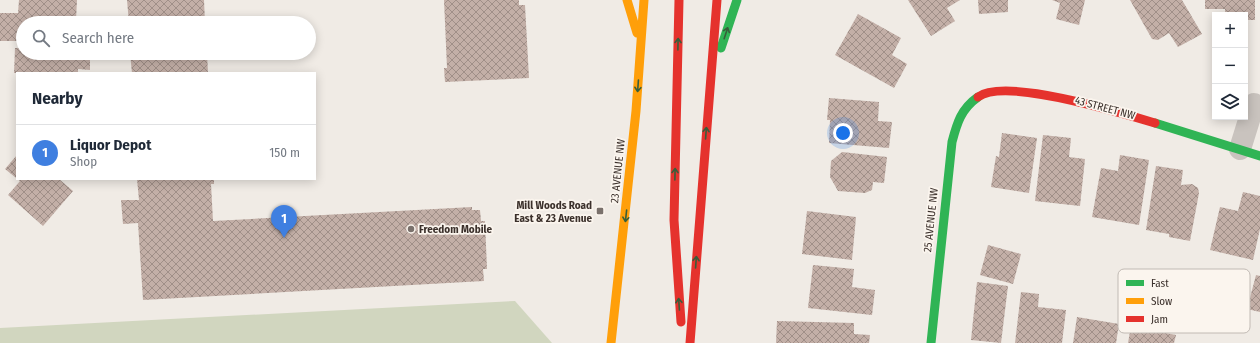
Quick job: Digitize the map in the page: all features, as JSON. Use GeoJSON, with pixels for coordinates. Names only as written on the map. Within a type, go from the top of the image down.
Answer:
{"type":"FeatureCollection","features":[{"type":"Feature","properties":{"kind":"main road"},"geometry":{"type":"LineString","coordinates":[[627,0],[641,48]]}},
{"type":"Feature","properties":{"kind":"main road","name":"23 AVENUE NW"},"geometry":{"type":"LineString","coordinates":[[611,343],[625,225],[644,0]]}},
{"type":"Feature","properties":{"kind":"main road"},"geometry":{"type":"LineString","coordinates":[[679,0],[674,220],[682,343]]}},
{"type":"Feature","properties":{"kind":"main road"},"geometry":{"type":"LineString","coordinates":[[690,343],[717,0]]}},
{"type":"Feature","properties":{"kind":"main road"},"geometry":{"type":"LineString","coordinates":[[710,83],[738,0]]}},
{"type":"Feature","properties":{"kind":"main road","name":"43 STREET NW"},"geometry":{"type":"LineString","coordinates":[[968,104],[982,94],[1002,91],[1071,99],[1108,108],[1260,156]]}},
{"type":"Feature","properties":{"kind":"main road","name":"25 AVENUE NW"},"geometry":{"type":"LineString","coordinates":[[931,343],[952,142],[958,119],[968,104]]}},
{"type":"Feature","properties":{"kind":"street"},"geometry":{"type":"LineString","coordinates":[[1240,149],[1254,104]]}},
{"type":"Feature","properties":{"kind":"green space"},"geometry":{"type":"Polygon","coordinates":[[[515,301],[552,343],[0,343],[0,328],[515,301]]]}},
{"type":"Feature","properties":{"kind":"building"},"geometry":{"type":"Polygon","coordinates":[[[19,0],[77,0],[76,16],[16,16],[16,41],[0,41],[0,13],[18,13],[19,0]]]}},
{"type":"Feature","properties":{"kind":"building"},"geometry":{"type":"Polygon","coordinates":[[[127,0],[204,0],[205,16],[128,16],[127,0]]]}},
{"type":"Feature","properties":{"kind":"building"},"geometry":{"type":"Polygon","coordinates":[[[444,0],[519,0],[519,5],[525,5],[529,78],[445,82],[444,68],[447,68],[444,0]]]}},
{"type":"Feature","properties":{"kind":"building"},"geometry":{"type":"Polygon","coordinates":[[[908,0],[960,0],[947,8],[955,21],[931,36],[908,0]]]}},
{"type":"Feature","properties":{"kind":"building"},"geometry":{"type":"Polygon","coordinates":[[[978,0],[1008,0],[1008,12],[979,14],[978,0]]]}},
{"type":"Feature","properties":{"kind":"building"},"geometry":{"type":"Polygon","coordinates":[[[1052,0],[1085,0],[1079,25],[1056,19],[1060,3],[1052,0]]]}},
{"type":"Feature","properties":{"kind":"building"},"geometry":{"type":"Polygon","coordinates":[[[1130,0],[1182,0],[1202,34],[1178,47],[1169,33],[1158,40],[1152,39],[1130,0]]]}},
{"type":"Feature","properties":{"kind":"building"},"geometry":{"type":"Polygon","coordinates":[[[1205,0],[1255,0],[1255,20],[1248,20],[1248,12],[1225,12],[1225,9],[1205,9],[1205,0]]]}},
{"type":"Feature","properties":{"kind":"building"},"geometry":{"type":"Polygon","coordinates":[[[858,14],[901,38],[892,55],[907,64],[894,88],[835,55],[858,14]]]}},
{"type":"Feature","properties":{"kind":"building"},"geometry":{"type":"Polygon","coordinates":[[[15,48],[16,60],[90,60],[90,70],[78,69],[78,72],[14,73],[15,48]]]}},
{"type":"Feature","properties":{"kind":"building"},"geometry":{"type":"Polygon","coordinates":[[[131,60],[207,60],[208,72],[132,72],[131,60]]]}},
{"type":"Feature","properties":{"kind":"building"},"geometry":{"type":"Polygon","coordinates":[[[829,98],[879,102],[878,121],[892,122],[889,148],[829,143],[830,120],[827,120],[829,98]]]}},
{"type":"Feature","properties":{"kind":"building"},"geometry":{"type":"Polygon","coordinates":[[[1002,133],[1037,138],[1029,193],[991,187],[996,156],[999,157],[1002,133]]]}},
{"type":"Feature","properties":{"kind":"building"},"geometry":{"type":"Polygon","coordinates":[[[1043,135],[1071,138],[1069,157],[1085,159],[1080,206],[1035,201],[1043,135]]]}},
{"type":"Feature","properties":{"kind":"building"},"geometry":{"type":"Polygon","coordinates":[[[842,152],[887,157],[884,183],[873,182],[872,190],[865,193],[838,191],[830,177],[831,161],[842,152]]]}},
{"type":"Feature","properties":{"kind":"building"},"geometry":{"type":"Polygon","coordinates":[[[1120,155],[1149,160],[1139,225],[1092,217],[1101,168],[1118,171],[1120,155]]]}},
{"type":"Feature","properties":{"kind":"building"},"geometry":{"type":"Polygon","coordinates":[[[16,156],[16,178],[5,169],[16,156]]]}},
{"type":"Feature","properties":{"kind":"building"},"geometry":{"type":"Polygon","coordinates":[[[1156,166],[1183,170],[1181,185],[1192,184],[1198,188],[1199,193],[1190,241],[1169,237],[1169,234],[1146,230],[1156,166]]]}},
{"type":"Feature","properties":{"kind":"building"},"geometry":{"type":"Polygon","coordinates":[[[19,180],[60,180],[73,191],[43,226],[8,195],[20,181],[19,180]]]}},
{"type":"Feature","properties":{"kind":"building"},"geometry":{"type":"Polygon","coordinates":[[[137,180],[214,180],[214,184],[211,184],[213,221],[472,207],[472,210],[480,210],[481,221],[485,221],[487,269],[483,269],[484,281],[143,300],[138,223],[123,224],[121,200],[139,200],[137,180]]]}},
{"type":"Feature","properties":{"kind":"building"},"geometry":{"type":"Polygon","coordinates":[[[1243,192],[1260,196],[1260,229],[1253,260],[1210,250],[1220,207],[1238,211],[1243,192]]]}},
{"type":"Feature","properties":{"kind":"building"},"geometry":{"type":"Polygon","coordinates":[[[807,211],[856,217],[852,260],[802,254],[807,211]]]}},
{"type":"Feature","properties":{"kind":"building"},"geometry":{"type":"Polygon","coordinates":[[[988,245],[1021,254],[1013,284],[980,275],[988,245]]]}},
{"type":"Feature","properties":{"kind":"building"},"geometry":{"type":"Polygon","coordinates":[[[813,265],[854,269],[852,287],[875,290],[872,315],[808,308],[813,265]]]}},
{"type":"Feature","properties":{"kind":"building"},"geometry":{"type":"Polygon","coordinates":[[[1256,275],[1260,276],[1260,312],[1250,310],[1250,298],[1256,275]]]}},
{"type":"Feature","properties":{"kind":"building"},"geometry":{"type":"Polygon","coordinates":[[[977,282],[1008,286],[1001,343],[971,340],[977,282]]]}},
{"type":"Feature","properties":{"kind":"building"},"geometry":{"type":"Polygon","coordinates":[[[1021,292],[1039,294],[1038,307],[1066,310],[1062,343],[1015,343],[1021,292]]]}},
{"type":"Feature","properties":{"kind":"building"},"geometry":{"type":"Polygon","coordinates":[[[1077,317],[1118,324],[1116,343],[1073,343],[1077,317]]]}},
{"type":"Feature","properties":{"kind":"building"},"geometry":{"type":"Polygon","coordinates":[[[777,321],[854,323],[854,334],[870,335],[869,343],[776,343],[777,321]]]}},
{"type":"Feature","properties":{"kind":"building"},"geometry":{"type":"Polygon","coordinates":[[[1130,333],[1166,333],[1176,335],[1174,343],[1128,343],[1130,333]]]}},
{"type":"Feature","properties":{"kind":"traffic: fast"},"geometry":{"type":"LineString","coordinates":[[721,48],[737,0]]}},
{"type":"Feature","properties":{"kind":"traffic: fast"},"geometry":{"type":"LineString","coordinates":[[931,343],[952,142],[960,117],[967,106],[978,97]]}},
{"type":"Feature","properties":{"kind":"traffic: fast"},"geometry":{"type":"LineString","coordinates":[[1155,123],[1260,156]]}},
{"type":"Feature","properties":{"kind":"traffic: slow"},"geometry":{"type":"LineString","coordinates":[[627,0],[637,33]]}},
{"type":"Feature","properties":{"kind":"traffic: slow"},"geometry":{"type":"LineString","coordinates":[[611,343],[636,111],[644,0]]}},
{"type":"Feature","properties":{"kind":"traffic: jam"},"geometry":{"type":"LineString","coordinates":[[679,0],[674,220],[681,322]]}},
{"type":"Feature","properties":{"kind":"traffic: jam"},"geometry":{"type":"LineString","coordinates":[[690,343],[717,0]]}},
{"type":"Feature","properties":{"kind":"traffic: jam"},"geometry":{"type":"LineString","coordinates":[[978,97],[992,92],[1012,91],[1037,94],[1092,105],[1155,123]]}},
{"type":"Feature","properties":{"kind":"place","name":"Mill Woods Road East & 23 Avenue"},"geometry":{"type":"Point","coordinates":[600,211]}},
{"type":"Feature","properties":{"kind":"place","name":"Freedom Mobile"},"geometry":{"type":"Point","coordinates":[411,229]}},
{"type":"Feature","properties":{"kind":"place","name":"Liquor Depot"},"geometry":{"type":"Point","coordinates":[284,238]}}]}
